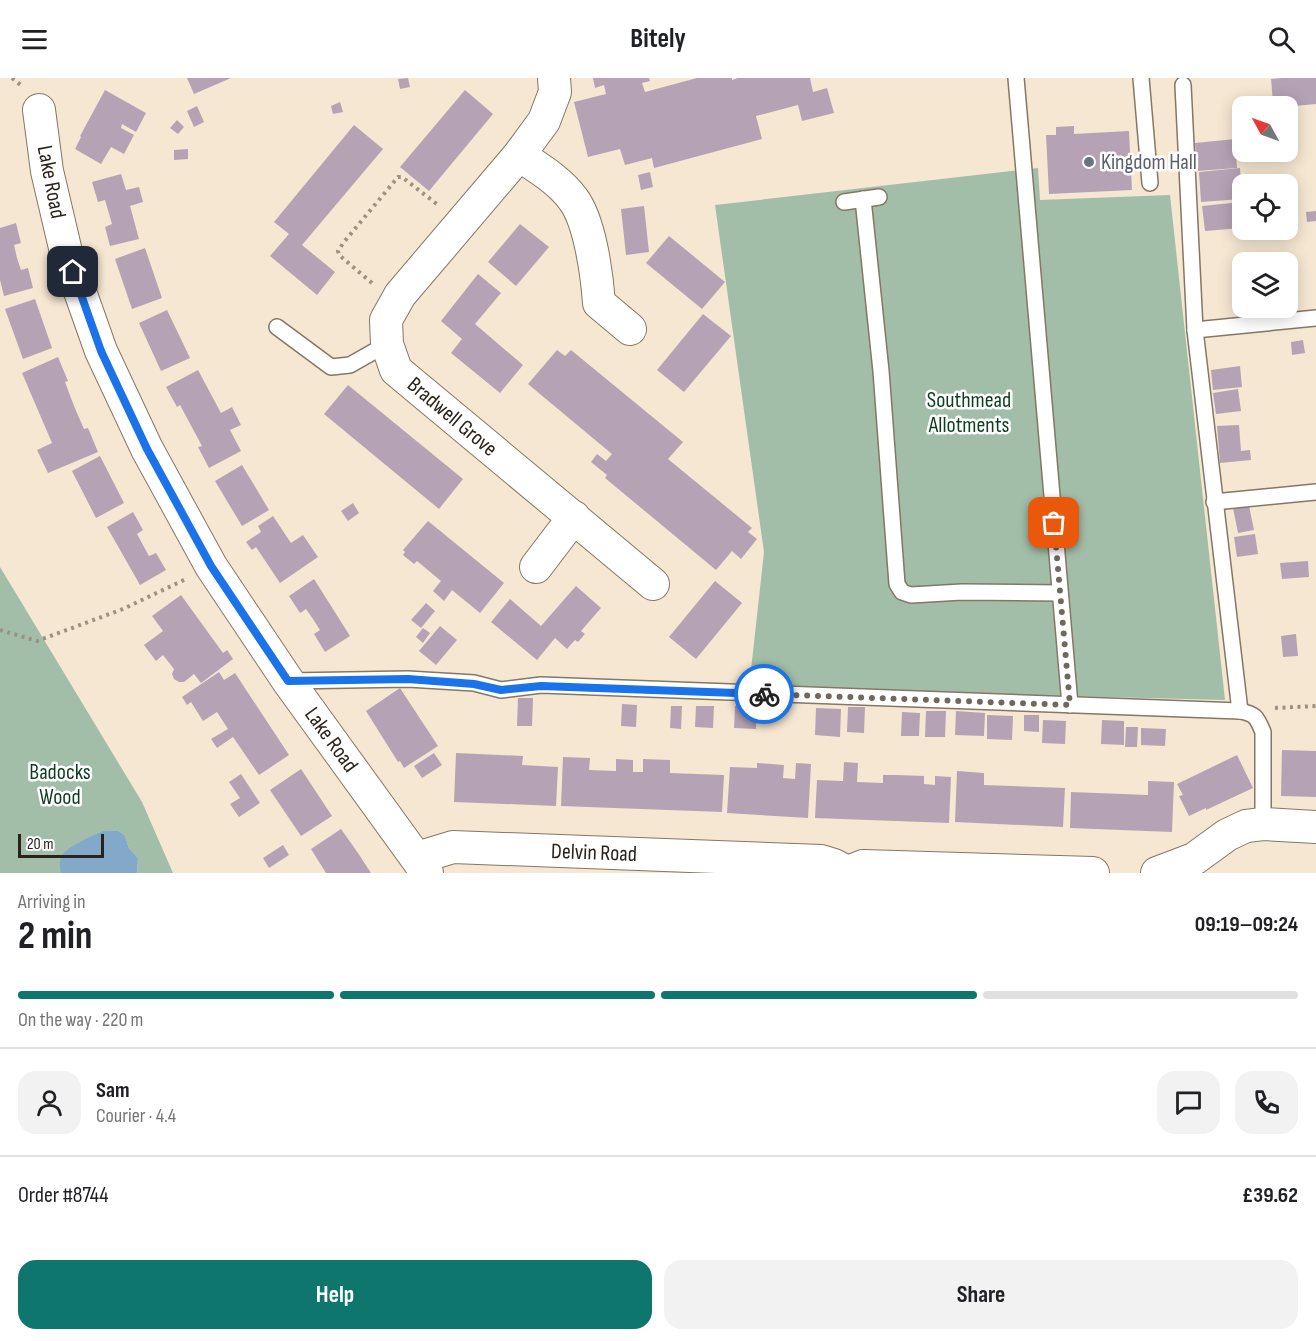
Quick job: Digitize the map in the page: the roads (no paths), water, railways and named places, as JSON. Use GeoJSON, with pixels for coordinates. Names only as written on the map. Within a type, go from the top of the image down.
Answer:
{"type":"FeatureCollection","features":[{"type":"Feature","properties":{"kind":"street","name":"Bradwell Grove"},"geometry":{"type":"LineString","coordinates":[[554,78],[555,92],[544,121],[519,155],[400,295],[386,320],[387,344],[396,370],[653,584]]}},
{"type":"Feature","properties":{"kind":"street","name":"Lake Road"},"geometry":{"type":"LineString","coordinates":[[39,110],[47,171],[66,252],[101,351],[147,449],[211,566],[288,681],[422,866]]}},
{"type":"Feature","properties":{"kind":"street"},"geometry":{"type":"LineString","coordinates":[[519,155],[553,178],[574,199],[583,219],[591,251],[599,303],[630,329]]}},
{"type":"Feature","properties":{"kind":"street"},"geometry":{"type":"LineString","coordinates":[[536,567],[574,517]]}},
{"type":"Feature","properties":{"kind":"street"},"geometry":{"type":"LineString","coordinates":[[1157,873],[1194,859],[1227,835],[1246,825],[1316,827]]}},
{"type":"Feature","properties":{"kind":"street","name":"Delvin Road"},"geometry":{"type":"LineString","coordinates":[[422,866],[453,847],[821,861],[849,873],[863,866],[1093,873]]}},
{"type":"Feature","properties":{"kind":"lane"},"geometry":{"type":"LineString","coordinates":[[1016,78],[1070,705]]}},
{"type":"Feature","properties":{"kind":"lane"},"geometry":{"type":"LineString","coordinates":[[1141,78],[1150,183]]}},
{"type":"Feature","properties":{"kind":"lane"},"geometry":{"type":"LineString","coordinates":[[1182,85],[1195,330],[1214,502],[1245,712]]}},
{"type":"Feature","properties":{"kind":"lane"},"geometry":{"type":"LineString","coordinates":[[844,202],[879,196]]}},
{"type":"Feature","properties":{"kind":"lane"},"geometry":{"type":"LineString","coordinates":[[863,199],[881,371],[898,588],[911,595],[962,592],[1060,593]]}},
{"type":"Feature","properties":{"kind":"lane"},"geometry":{"type":"LineString","coordinates":[[1195,330],[1316,318]]}},
{"type":"Feature","properties":{"kind":"lane"},"geometry":{"type":"LineString","coordinates":[[277,327],[331,367],[350,365],[387,344]]}},
{"type":"Feature","properties":{"kind":"lane"},"geometry":{"type":"LineString","coordinates":[[1214,502],[1316,492]]}},
{"type":"Feature","properties":{"kind":"lane"},"geometry":{"type":"LineString","coordinates":[[288,681],[408,679],[474,684],[501,690],[552,686],[1245,712],[1257,719],[1263,732],[1263,824]]}},
{"type":"Feature","properties":{"kind":"water"},"geometry":{"type":"Polygon","coordinates":[[[103,831],[118,831],[125,836],[129,848],[138,858],[137,873],[61,873],[60,861],[67,850],[103,831]]]}},
{"type":"Feature","properties":{"kind":"place","name":"Kingdom Hall"},"geometry":{"type":"Point","coordinates":[1089,162]}},
{"type":"Feature","properties":{"kind":"park label","name":"Southmead Allotments"},"geometry":{"type":"Point","coordinates":[969,412]}},
{"type":"Feature","properties":{"kind":"park label","name":"Badocks Wood"},"geometry":{"type":"Point","coordinates":[60,784]}}]}
